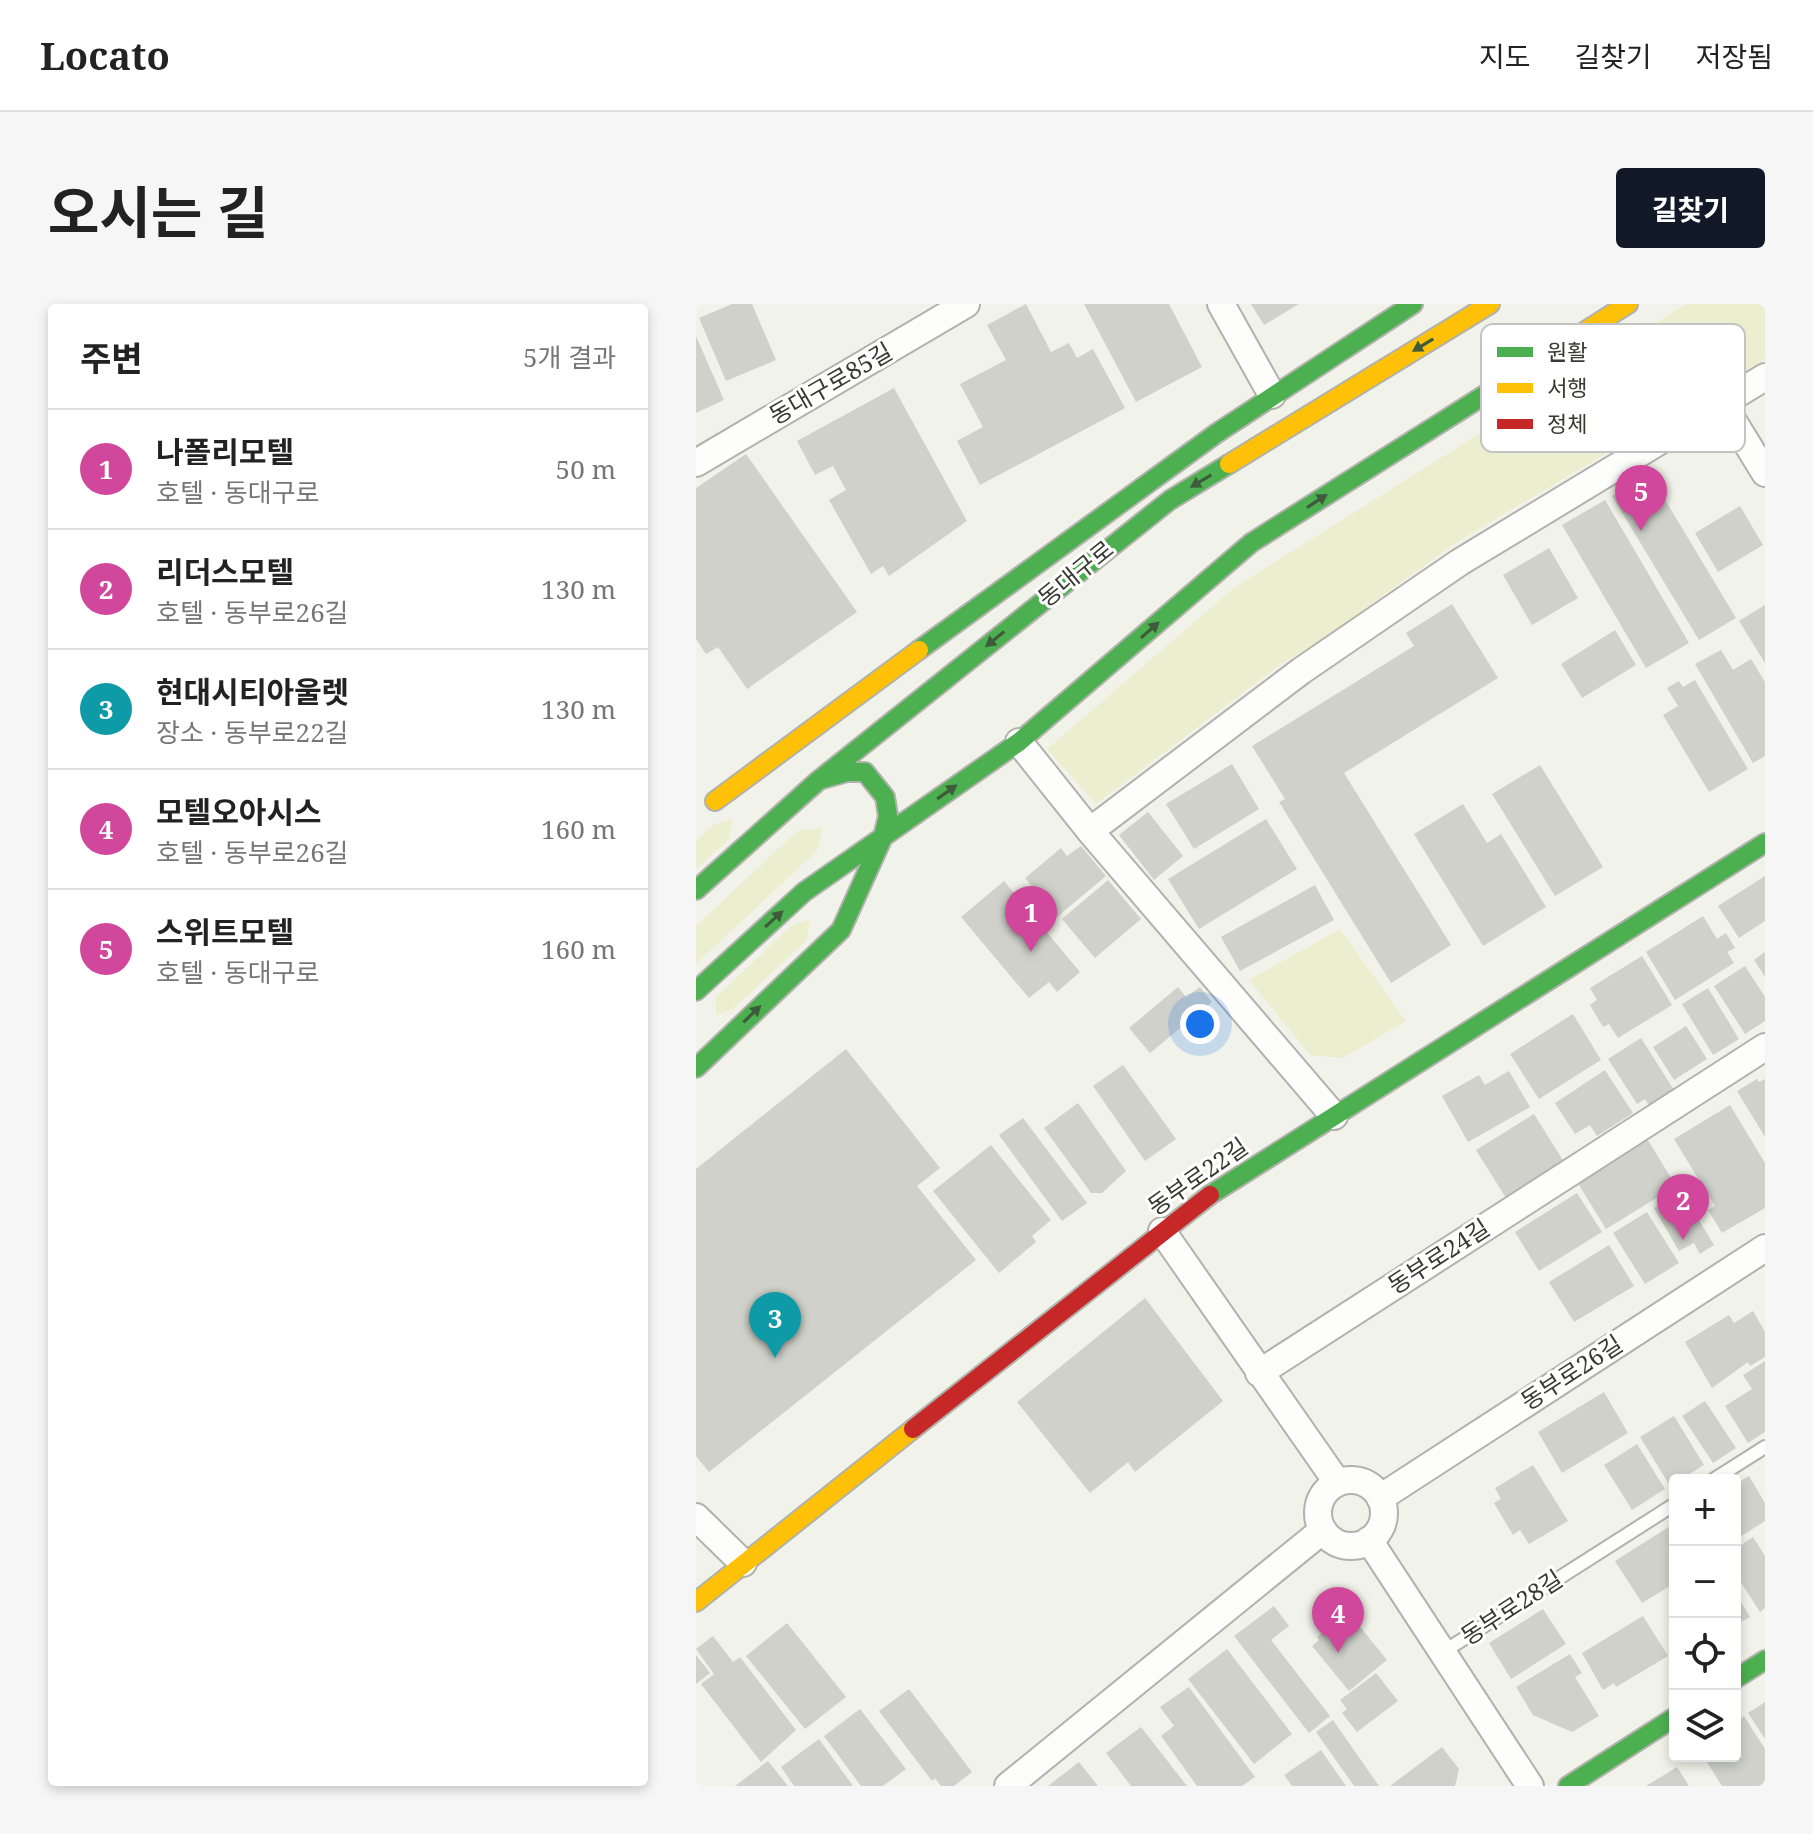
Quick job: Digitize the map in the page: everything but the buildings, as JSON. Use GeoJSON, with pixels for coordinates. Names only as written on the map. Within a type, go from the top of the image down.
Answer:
{"type":"FeatureCollection","features":[{"type":"Feature","properties":{"kind":"main road"},"geometry":{"type":"LineString","coordinates":[[696,1068],[841,930],[883,837],[888,816],[885,797],[865,772],[847,772],[819,780],[760,778],[711,806],[772,765],[898,665],[1272,395],[1413,304]]}},
{"type":"Feature","properties":{"kind":"main road","name":"동대구로"},"geometry":{"type":"LineString","coordinates":[[696,890],[819,780],[1170,500],[1490,304]]}},
{"type":"Feature","properties":{"kind":"main road"},"geometry":{"type":"LineString","coordinates":[[1596,324],[1628,304]]}},
{"type":"Feature","properties":{"kind":"main road"},"geometry":{"type":"LineString","coordinates":[[696,991],[804,892],[1019,742],[1251,543],[1481,397]]}},
{"type":"Feature","properties":{"kind":"main road","name":"동부로22길"},"geometry":{"type":"LineString","coordinates":[[696,1602],[1199,1202],[1765,843]]}},
{"type":"Feature","properties":{"kind":"main road"},"geometry":{"type":"LineString","coordinates":[[1741,1675],[1765,1660]]}},
{"type":"Feature","properties":{"kind":"main road"},"geometry":{"type":"LineString","coordinates":[[1568,1786],[1669,1721]]}},
{"type":"Feature","properties":{"kind":"street","name":"동대구로85길"},"geometry":{"type":"LineString","coordinates":[[696,463],[966,304]]}},
{"type":"Feature","properties":{"kind":"street"},"geometry":{"type":"LineString","coordinates":[[1221,304],[1272,395]]}},
{"type":"Feature","properties":{"kind":"street"},"geometry":{"type":"LineString","coordinates":[[1745,389],[1765,377]]}},
{"type":"Feature","properties":{"kind":"street"},"geometry":{"type":"LineString","coordinates":[[1745,440],[1765,473]]}},
{"type":"Feature","properties":{"kind":"street"},"geometry":{"type":"LineString","coordinates":[[1090,831],[1301,671],[1460,562],[1641,452]]}},
{"type":"Feature","properties":{"kind":"street"},"geometry":{"type":"LineString","coordinates":[[1019,742],[1090,831],[1334,1116]]}},
{"type":"Feature","properties":{"kind":"street","name":"동부로24길"},"geometry":{"type":"LineString","coordinates":[[1259,1373],[1765,1047]]}},
{"type":"Feature","properties":{"kind":"street"},"geometry":{"type":"LineString","coordinates":[[1162,1231],[1337,1482]]}},
{"type":"Feature","properties":{"kind":"street","name":"동부로26길"},"geometry":{"type":"LineString","coordinates":[[1380,1498],[1765,1248]]}},
{"type":"Feature","properties":{"kind":"street"},"geometry":{"type":"LineString","coordinates":[[1359,1481],[1370,1485],[1380,1498],[1382,1524],[1369,1540],[1349,1546],[1339,1544],[1323,1530],[1318,1509],[1328,1489],[1337,1482],[1359,1481]]}},
{"type":"Feature","properties":{"kind":"street"},"geometry":{"type":"LineString","coordinates":[[696,1517],[743,1563]]}},
{"type":"Feature","properties":{"kind":"street"},"geometry":{"type":"LineString","coordinates":[[1008,1786],[1323,1530]]}},
{"type":"Feature","properties":{"kind":"street"},"geometry":{"type":"LineString","coordinates":[[1369,1540],[1443,1652]]}},
{"type":"Feature","properties":{"kind":"street","name":"동부로28길"},"geometry":{"type":"LineString","coordinates":[[1443,1652],[1530,1786]]}},
{"type":"Feature","properties":{"kind":"lane"},"geometry":{"type":"LineString","coordinates":[[1722,1474],[1765,1447]]}},
{"type":"Feature","properties":{"kind":"lane","name":"동부로28길"},"geometry":{"type":"LineString","coordinates":[[1443,1652],[1669,1508]]}},
{"type":"Feature","properties":{"kind":"green space"},"geometry":{"type":"Polygon","coordinates":[[[1686,304],[1765,304],[1765,359],[1745,371],[1745,324],[1654,324],[1686,304]]]}},
{"type":"Feature","properties":{"kind":"green space"},"geometry":{"type":"Polygon","coordinates":[[[1481,433],[1481,452],[1608,452],[1457,542],[1328,635],[1277,667],[1096,804],[1047,749],[1235,587],[1481,433]]]}},
{"type":"Feature","properties":{"kind":"green space"},"geometry":{"type":"Polygon","coordinates":[[[732,818],[729,839],[696,869],[696,841],[713,825],[732,818]]]}},
{"type":"Feature","properties":{"kind":"green space"},"geometry":{"type":"Polygon","coordinates":[[[823,827],[817,851],[696,964],[696,926],[797,831],[823,827]]]}},
{"type":"Feature","properties":{"kind":"green space"},"geometry":{"type":"Polygon","coordinates":[[[810,919],[807,940],[733,1009],[716,1015],[716,997],[791,926],[810,919]]]}},
{"type":"Feature","properties":{"kind":"green space"},"geometry":{"type":"Polygon","coordinates":[[[1340,929],[1406,1021],[1343,1058],[1310,1055],[1249,980],[1340,929]]]}},
{"type":"Feature","properties":{"kind":"traffic: fast"},"geometry":{"type":"LineString","coordinates":[[919,650],[1217,433],[1413,304]]}},
{"type":"Feature","properties":{"kind":"traffic: fast"},"geometry":{"type":"LineString","coordinates":[[696,991],[804,892],[1019,742],[1251,543],[1481,397]]}},
{"type":"Feature","properties":{"kind":"traffic: fast"},"geometry":{"type":"LineString","coordinates":[[696,890],[819,780],[1170,500],[1229,464]]}},
{"type":"Feature","properties":{"kind":"traffic: fast"},"geometry":{"type":"LineString","coordinates":[[696,1068],[841,930],[883,837],[888,816],[885,797],[865,772],[847,772],[819,780]]}},
{"type":"Feature","properties":{"kind":"traffic: fast"},"geometry":{"type":"LineString","coordinates":[[1210,1195],[1765,843]]}},
{"type":"Feature","properties":{"kind":"traffic: fast"},"geometry":{"type":"LineString","coordinates":[[1741,1675],[1765,1660]]}},
{"type":"Feature","properties":{"kind":"traffic: fast"},"geometry":{"type":"LineString","coordinates":[[1568,1786],[1669,1721]]}},
{"type":"Feature","properties":{"kind":"traffic: slow"},"geometry":{"type":"LineString","coordinates":[[1229,464],[1490,304]]}},
{"type":"Feature","properties":{"kind":"traffic: slow"},"geometry":{"type":"LineString","coordinates":[[1596,324],[1628,304]]}},
{"type":"Feature","properties":{"kind":"traffic: slow"},"geometry":{"type":"LineString","coordinates":[[715,801],[919,650]]}},
{"type":"Feature","properties":{"kind":"traffic: slow"},"geometry":{"type":"LineString","coordinates":[[696,1602],[913,1429]]}},
{"type":"Feature","properties":{"kind":"traffic: jam"},"geometry":{"type":"LineString","coordinates":[[913,1429],[1210,1195]]}},
{"type":"Feature","properties":{"kind":"place","name":"스위트모텔"},"geometry":{"type":"Point","coordinates":[1641,531]}},
{"type":"Feature","properties":{"kind":"place","name":"나폴리모텔"},"geometry":{"type":"Point","coordinates":[1031,952]}},
{"type":"Feature","properties":{"kind":"place","name":"리더스모텔"},"geometry":{"type":"Point","coordinates":[1683,1240]}},
{"type":"Feature","properties":{"kind":"place","name":"현대시티아울렛"},"geometry":{"type":"Point","coordinates":[775,1358]}},
{"type":"Feature","properties":{"kind":"place","name":"모텔오아시스"},"geometry":{"type":"Point","coordinates":[1338,1653]}}]}
